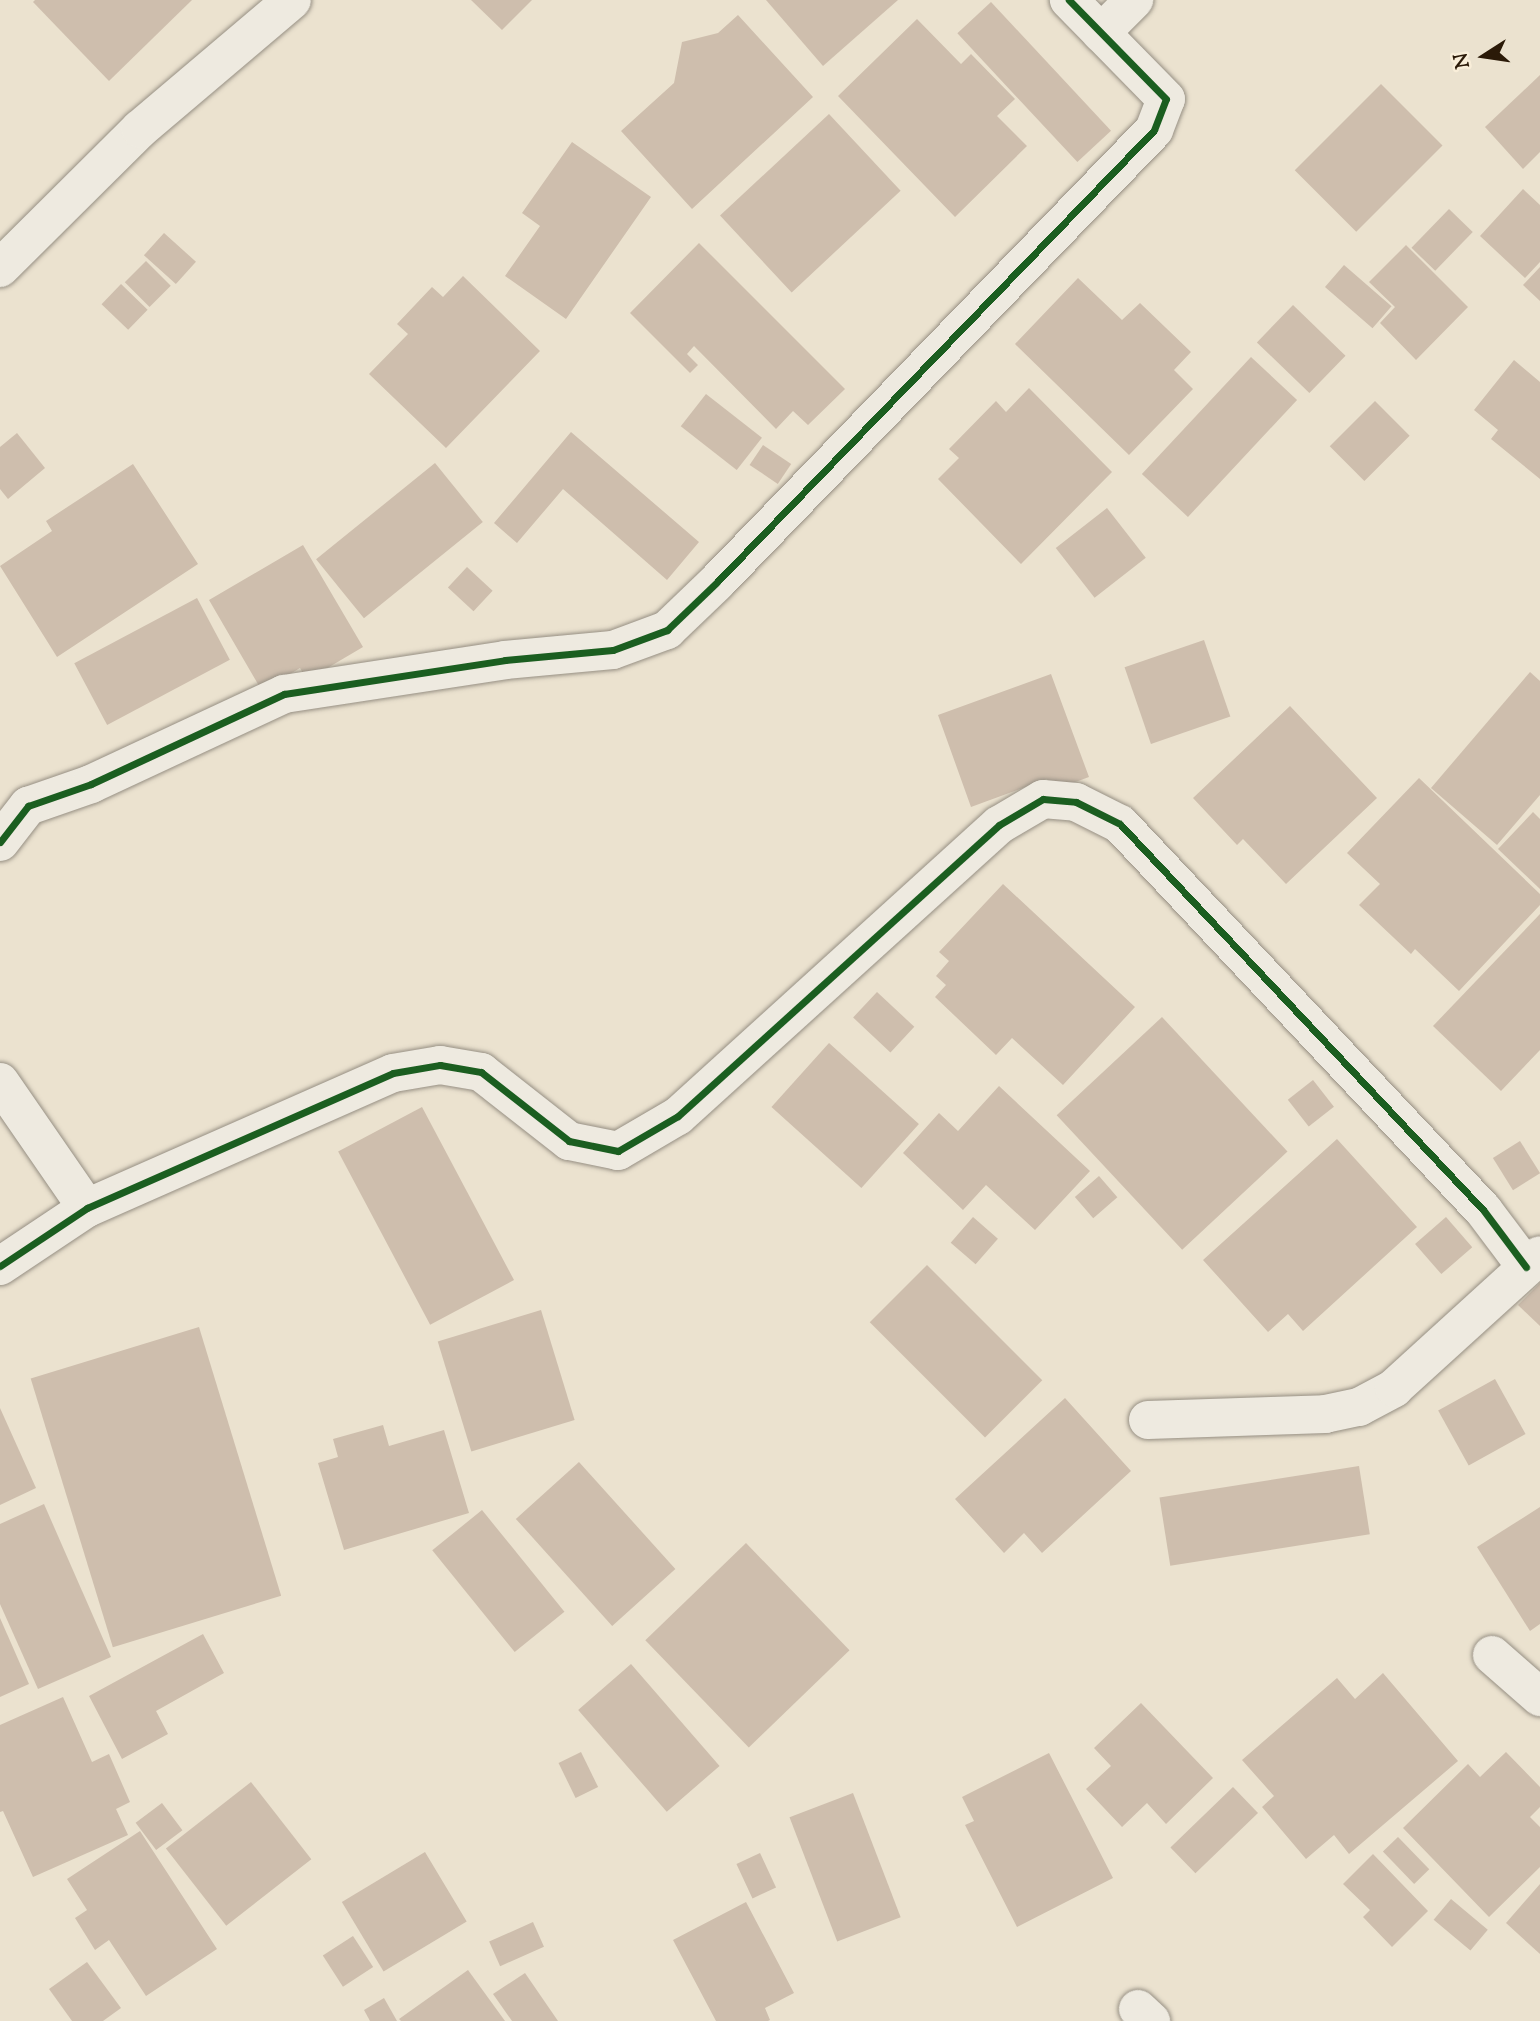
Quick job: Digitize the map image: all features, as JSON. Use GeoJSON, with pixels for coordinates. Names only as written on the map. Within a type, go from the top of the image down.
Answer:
{"type":"FeatureCollection","features":[{"type":"Feature","properties":{"kind":"street"},"geometry":{"type":"LineString","coordinates":[[0,268],[140,129],[292,0]]}},
{"type":"Feature","properties":{"kind":"street"},"geometry":{"type":"LineString","coordinates":[[0,842],[28,806],[91,785],[285,694],[505,660],[613,650],[667,630],[716,583],[1154,130],[1166,99],[1069,0]]}},
{"type":"Feature","properties":{"kind":"street"},"geometry":{"type":"LineString","coordinates":[[1101,33],[1134,0]]}},
{"type":"Feature","properties":{"kind":"street"},"geometry":{"type":"LineString","coordinates":[[0,1266],[87,1208],[393,1073],[440,1065],[481,1072],[569,1141],[618,1151],[678,1116],[999,825],[1042,799],[1076,802],[1120,824],[1533,1261],[1394,1388],[1359,1407],[1325,1414],[1148,1420]]}},
{"type":"Feature","properties":{"kind":"street"},"geometry":{"type":"LineString","coordinates":[[0,1082],[87,1208]]}},
{"type":"Feature","properties":{"kind":"street"},"geometry":{"type":"LineString","coordinates":[[1492,1655],[1540,1697]]}},
{"type":"Feature","properties":{"kind":"building"},"geometry":{"type":"Polygon","coordinates":[[[192,0],[109,81],[33,2],[192,0]]]}},
{"type":"Feature","properties":{"kind":"building"},"geometry":{"type":"Polygon","coordinates":[[[471,0],[532,0],[502,30],[471,0]]]}},
{"type":"Feature","properties":{"kind":"building"},"geometry":{"type":"Polygon","coordinates":[[[766,0],[898,0],[823,66],[766,0]]]}},
{"type":"Feature","properties":{"kind":"building"},"geometry":{"type":"Polygon","coordinates":[[[991,2],[1111,131],[1077,162],[957,33],[991,2]]]}},
{"type":"Feature","properties":{"kind":"building"},"geometry":{"type":"Polygon","coordinates":[[[738,15],[813,97],[692,209],[621,131],[674,83],[682,42],[718,33],[738,15]]]}},
{"type":"Feature","properties":{"kind":"building"},"geometry":{"type":"Polygon","coordinates":[[[917,19],[961,64],[971,54],[1015,99],[997,116],[1027,146],[955,217],[838,96],[917,19]]]}},
{"type":"Feature","properties":{"kind":"building"},"geometry":{"type":"Polygon","coordinates":[[[1540,75],[1540,152],[1523,169],[1485,127],[1540,75]]]}},
{"type":"Feature","properties":{"kind":"building"},"geometry":{"type":"Polygon","coordinates":[[[1381,84],[1443,146],[1356,232],[1295,170],[1381,84]]]}},
{"type":"Feature","properties":{"kind":"building"},"geometry":{"type":"Polygon","coordinates":[[[829,114],[901,191],[792,292],[720,216],[829,114]]]}},
{"type":"Feature","properties":{"kind":"building"},"geometry":{"type":"Polygon","coordinates":[[[572,142],[651,197],[566,319],[505,276],[540,226],[522,213],[572,142]]]}},
{"type":"Feature","properties":{"kind":"building"},"geometry":{"type":"Polygon","coordinates":[[[1523,189],[1540,205],[1540,262],[1525,278],[1480,236],[1523,189]]]}},
{"type":"Feature","properties":{"kind":"building"},"geometry":{"type":"Polygon","coordinates":[[[1449,209],[1473,232],[1435,271],[1411,248],[1449,209]]]}},
{"type":"Feature","properties":{"kind":"building"},"geometry":{"type":"Polygon","coordinates":[[[164,233],[196,262],[176,284],[144,255],[164,233]]]}},
{"type":"Feature","properties":{"kind":"building"},"geometry":{"type":"Polygon","coordinates":[[[699,243],[845,389],[808,425],[793,411],[776,429],[694,346],[687,354],[698,365],[690,373],[630,313],[699,243]]]}},
{"type":"Feature","properties":{"kind":"building"},"geometry":{"type":"Polygon","coordinates":[[[1406,245],[1468,307],[1416,360],[1380,323],[1395,307],[1369,282],[1406,245]]]}},
{"type":"Feature","properties":{"kind":"building"},"geometry":{"type":"Polygon","coordinates":[[[146,261],[171,286],[150,307],[125,282],[146,261]]]}},
{"type":"Feature","properties":{"kind":"building"},"geometry":{"type":"Polygon","coordinates":[[[1344,265],[1392,306],[1373,328],[1325,287],[1344,265]]]}},
{"type":"Feature","properties":{"kind":"building"},"geometry":{"type":"Polygon","coordinates":[[[1540,267],[1540,301],[1523,285],[1540,267]]]}},
{"type":"Feature","properties":{"kind":"building"},"geometry":{"type":"Polygon","coordinates":[[[463,276],[540,351],[446,448],[369,374],[408,334],[397,324],[432,287],[443,297],[463,276]]]}},
{"type":"Feature","properties":{"kind":"building"},"geometry":{"type":"Polygon","coordinates":[[[1078,278],[1122,320],[1140,303],[1191,352],[1174,370],[1193,389],[1129,455],[1015,344],[1078,278]]]}},
{"type":"Feature","properties":{"kind":"building"},"geometry":{"type":"Polygon","coordinates":[[[121,284],[148,310],[128,330],[102,304],[121,284]]]}},
{"type":"Feature","properties":{"kind":"building"},"geometry":{"type":"Polygon","coordinates":[[[1293,305],[1346,356],[1309,393],[1257,342],[1293,305]]]}},
{"type":"Feature","properties":{"kind":"building"},"geometry":{"type":"Polygon","coordinates":[[[1251,357],[1297,400],[1188,517],[1142,474],[1251,357]]]}},
{"type":"Feature","properties":{"kind":"building"},"geometry":{"type":"Polygon","coordinates":[[[1514,360],[1540,382],[1540,479],[1491,439],[1498,430],[1474,410],[1514,360]]]}},
{"type":"Feature","properties":{"kind":"building"},"geometry":{"type":"Polygon","coordinates":[[[1029,388],[1112,472],[1021,564],[938,479],[959,458],[949,449],[996,401],[1006,412],[1029,388]]]}},
{"type":"Feature","properties":{"kind":"building"},"geometry":{"type":"Polygon","coordinates":[[[706,394],[762,438],[737,470],[681,426],[706,394]]]}},
{"type":"Feature","properties":{"kind":"building"},"geometry":{"type":"Polygon","coordinates":[[[1375,401],[1410,436],[1364,481],[1330,446],[1375,401]]]}},
{"type":"Feature","properties":{"kind":"building"},"geometry":{"type":"Polygon","coordinates":[[[571,432],[699,542],[667,580],[563,489],[517,543],[494,523],[571,432]]]}},
{"type":"Feature","properties":{"kind":"building"},"geometry":{"type":"Polygon","coordinates":[[[17,433],[45,468],[8,499],[0,489],[0,447],[17,433]]]}},
{"type":"Feature","properties":{"kind":"building"},"geometry":{"type":"Polygon","coordinates":[[[763,445],[791,464],[778,484],[750,465],[763,445]]]}},
{"type":"Feature","properties":{"kind":"building"},"geometry":{"type":"Polygon","coordinates":[[[435,463],[483,522],[364,618],[316,559],[435,463]]]}},
{"type":"Feature","properties":{"kind":"building"},"geometry":{"type":"Polygon","coordinates":[[[133,464],[198,564],[57,657],[0,566],[52,531],[46,521],[133,464]]]}},
{"type":"Feature","properties":{"kind":"building"},"geometry":{"type":"Polygon","coordinates":[[[1107,508],[1146,558],[1095,598],[1056,548],[1107,508]]]}},
{"type":"Feature","properties":{"kind":"building"},"geometry":{"type":"Polygon","coordinates":[[[303,545],[363,647],[307,680],[300,668],[262,691],[209,600],[303,545]]]}},
{"type":"Feature","properties":{"kind":"building"},"geometry":{"type":"Polygon","coordinates":[[[467,567],[493,591],[474,611],[448,587],[467,567]]]}},
{"type":"Feature","properties":{"kind":"building"},"geometry":{"type":"Polygon","coordinates":[[[197,598],[230,660],[107,725],[74,663],[197,598]]]}},
{"type":"Feature","properties":{"kind":"building"},"geometry":{"type":"Polygon","coordinates":[[[1204,640],[1230,717],[1151,744],[1125,667],[1204,640]]]}},
{"type":"Feature","properties":{"kind":"building"},"geometry":{"type":"Polygon","coordinates":[[[1530,672],[1540,681],[1540,795],[1497,845],[1431,788],[1530,672]]]}},
{"type":"Feature","properties":{"kind":"building"},"geometry":{"type":"Polygon","coordinates":[[[1051,674],[1089,777],[1051,791],[1047,779],[971,807],[938,715],[1051,674]]]}},
{"type":"Feature","properties":{"kind":"building"},"geometry":{"type":"Polygon","coordinates":[[[1290,706],[1377,798],[1286,884],[1243,839],[1237,845],[1193,798],[1290,706]]]}},
{"type":"Feature","properties":{"kind":"building"},"geometry":{"type":"Polygon","coordinates":[[[1419,778],[1540,894],[1540,905],[1459,991],[1415,949],[1411,954],[1359,905],[1380,884],[1347,853],[1419,778]]]}},
{"type":"Feature","properties":{"kind":"building"},"geometry":{"type":"Polygon","coordinates":[[[1533,812],[1540,819],[1540,889],[1498,849],[1533,812]]]}},
{"type":"Feature","properties":{"kind":"building"},"geometry":{"type":"Polygon","coordinates":[[[1003,884],[1135,1007],[1063,1085],[1012,1038],[996,1055],[935,997],[946,985],[936,976],[949,961],[939,952],[1003,884]]]}},
{"type":"Feature","properties":{"kind":"building"},"geometry":{"type":"Polygon","coordinates":[[[1540,914],[1540,1050],[1501,1091],[1433,1026],[1540,914]]]}},
{"type":"Feature","properties":{"kind":"building"},"geometry":{"type":"Polygon","coordinates":[[[877,992],[914,1027],[890,1052],[853,1018],[877,992]]]}},
{"type":"Feature","properties":{"kind":"building"},"geometry":{"type":"Polygon","coordinates":[[[1162,1017],[1287,1152],[1182,1250],[1057,1115],[1162,1017]]]}},
{"type":"Feature","properties":{"kind":"building"},"geometry":{"type":"Polygon","coordinates":[[[829,1043],[919,1124],[861,1188],[771,1107],[829,1043]]]}},
{"type":"Feature","properties":{"kind":"building"},"geometry":{"type":"Polygon","coordinates":[[[1313,1080],[1334,1107],[1309,1126],[1288,1100],[1313,1080]]]}},
{"type":"Feature","properties":{"kind":"building"},"geometry":{"type":"Polygon","coordinates":[[[999,1086],[1090,1171],[1035,1230],[986,1185],[963,1210],[903,1153],[939,1113],[958,1131],[999,1086]]]}},
{"type":"Feature","properties":{"kind":"building"},"geometry":{"type":"Polygon","coordinates":[[[422,1107],[514,1280],[430,1325],[338,1152],[422,1107]]]}},
{"type":"Feature","properties":{"kind":"building"},"geometry":{"type":"Polygon","coordinates":[[[1337,1139],[1417,1227],[1303,1331],[1288,1314],[1268,1332],[1203,1260],[1337,1139]]]}},
{"type":"Feature","properties":{"kind":"building"},"geometry":{"type":"Polygon","coordinates":[[[1520,1141],[1540,1173],[1513,1190],[1493,1158],[1520,1141]]]}},
{"type":"Feature","properties":{"kind":"building"},"geometry":{"type":"Polygon","coordinates":[[[1099,1176],[1117,1197],[1093,1218],[1075,1197],[1099,1176]]]}},
{"type":"Feature","properties":{"kind":"building"},"geometry":{"type":"Polygon","coordinates":[[[973,1217],[998,1239],[976,1264],[951,1243],[973,1217]]]}},
{"type":"Feature","properties":{"kind":"building"},"geometry":{"type":"Polygon","coordinates":[[[1446,1217],[1472,1247],[1441,1274],[1415,1244],[1446,1217]]]}},
{"type":"Feature","properties":{"kind":"building"},"geometry":{"type":"Polygon","coordinates":[[[927,1265],[1042,1380],[985,1438],[870,1322],[927,1265]]]}},
{"type":"Feature","properties":{"kind":"building"},"geometry":{"type":"Polygon","coordinates":[[[1540,1283],[1540,1326],[1518,1305],[1540,1283]]]}},
{"type":"Feature","properties":{"kind":"building"},"geometry":{"type":"Polygon","coordinates":[[[541,1310],[575,1420],[471,1452],[438,1342],[541,1310]]]}},
{"type":"Feature","properties":{"kind":"building"},"geometry":{"type":"Polygon","coordinates":[[[199,1327],[281,1596],[113,1647],[31,1378],[199,1327]]]}},
{"type":"Feature","properties":{"kind":"building"},"geometry":{"type":"Polygon","coordinates":[[[1495,1379],[1526,1434],[1469,1466],[1438,1411],[1495,1379]]]}},
{"type":"Feature","properties":{"kind":"building"},"geometry":{"type":"Polygon","coordinates":[[[1065,1398],[1131,1471],[1042,1553],[1024,1533],[1004,1553],[955,1499],[1065,1398]]]}},
{"type":"Feature","properties":{"kind":"building"},"geometry":{"type":"Polygon","coordinates":[[[0,1408],[36,1488],[0,1505],[0,1408]]]}},
{"type":"Feature","properties":{"kind":"building"},"geometry":{"type":"Polygon","coordinates":[[[383,1425],[389,1446],[444,1430],[469,1513],[344,1550],[318,1463],[338,1457],[333,1439],[383,1425]]]}},
{"type":"Feature","properties":{"kind":"building"},"geometry":{"type":"Polygon","coordinates":[[[579,1462],[675,1569],[612,1626],[516,1519],[579,1462]]]}},
{"type":"Feature","properties":{"kind":"building"},"geometry":{"type":"Polygon","coordinates":[[[1359,1466],[1370,1534],[1170,1566],[1159,1498],[1359,1466]]]}},
{"type":"Feature","properties":{"kind":"building"},"geometry":{"type":"Polygon","coordinates":[[[44,1504],[111,1657],[38,1689],[0,1604],[0,1524],[44,1504]]]}},
{"type":"Feature","properties":{"kind":"building"},"geometry":{"type":"Polygon","coordinates":[[[1540,1507],[1540,1624],[1530,1631],[1477,1547],[1540,1507]]]}},
{"type":"Feature","properties":{"kind":"building"},"geometry":{"type":"Polygon","coordinates":[[[482,1510],[564,1612],[515,1652],[432,1550],[482,1510]]]}},
{"type":"Feature","properties":{"kind":"building"},"geometry":{"type":"Polygon","coordinates":[[[746,1543],[850,1650],[749,1747],[645,1640],[746,1543]]]}},
{"type":"Feature","properties":{"kind":"building"},"geometry":{"type":"Polygon","coordinates":[[[0,1618],[29,1684],[0,1697],[0,1618]]]}},
{"type":"Feature","properties":{"kind":"building"},"geometry":{"type":"Polygon","coordinates":[[[203,1634],[224,1673],[156,1711],[168,1734],[122,1759],[89,1696],[203,1634]]]}},
{"type":"Feature","properties":{"kind":"building"},"geometry":{"type":"Polygon","coordinates":[[[631,1664],[720,1766],[667,1812],[578,1710],[631,1664]]]}},
{"type":"Feature","properties":{"kind":"building"},"geometry":{"type":"Polygon","coordinates":[[[1383,1673],[1458,1761],[1349,1854],[1334,1835],[1306,1859],[1262,1807],[1274,1796],[1242,1760],[1337,1678],[1355,1699],[1383,1673]]]}},
{"type":"Feature","properties":{"kind":"building"},"geometry":{"type":"Polygon","coordinates":[[[63,1697],[92,1762],[109,1754],[130,1802],[116,1809],[128,1835],[33,1877],[3,1811],[0,1812],[0,1725],[63,1697]]]}},
{"type":"Feature","properties":{"kind":"building"},"geometry":{"type":"Polygon","coordinates":[[[1141,1703],[1213,1778],[1166,1824],[1147,1803],[1122,1827],[1086,1789],[1111,1766],[1094,1748],[1141,1703]]]}},
{"type":"Feature","properties":{"kind":"building"},"geometry":{"type":"Polygon","coordinates":[[[581,1752],[598,1787],[576,1798],[559,1763],[581,1752]]]}},
{"type":"Feature","properties":{"kind":"building"},"geometry":{"type":"Polygon","coordinates":[[[1506,1752],[1540,1787],[1540,1807],[1530,1817],[1540,1827],[1540,1867],[1489,1917],[1403,1828],[1468,1764],[1480,1777],[1506,1752]]]}},
{"type":"Feature","properties":{"kind":"building"},"geometry":{"type":"Polygon","coordinates":[[[1049,1753],[1113,1878],[1017,1927],[965,1825],[974,1821],[962,1797],[1049,1753]]]}},
{"type":"Feature","properties":{"kind":"building"},"geometry":{"type":"Polygon","coordinates":[[[251,1782],[311,1859],[226,1926],[166,1848],[251,1782]]]}},
{"type":"Feature","properties":{"kind":"building"},"geometry":{"type":"Polygon","coordinates":[[[1233,1787],[1258,1813],[1195,1873],[1170,1847],[1233,1787]]]}},
{"type":"Feature","properties":{"kind":"building"},"geometry":{"type":"Polygon","coordinates":[[[853,1793],[901,1917],[837,1942],[790,1817],[853,1793]]]}},
{"type":"Feature","properties":{"kind":"building"},"geometry":{"type":"Polygon","coordinates":[[[162,1803],[182,1830],[156,1850],[136,1823],[162,1803]]]}},
{"type":"Feature","properties":{"kind":"building"},"geometry":{"type":"Polygon","coordinates":[[[140,1831],[217,1949],[146,1996],[109,1940],[95,1950],[75,1918],[87,1910],[67,1879],[140,1831]]]}},
{"type":"Feature","properties":{"kind":"building"},"geometry":{"type":"Polygon","coordinates":[[[1398,1837],[1429,1869],[1414,1884],[1383,1852],[1398,1837]]]}},
{"type":"Feature","properties":{"kind":"building"},"geometry":{"type":"Polygon","coordinates":[[[425,1852],[467,1921],[384,1971],[342,1902],[425,1852]]]}},
{"type":"Feature","properties":{"kind":"building"},"geometry":{"type":"Polygon","coordinates":[[[760,1853],[776,1887],[752,1898],[736,1864],[760,1853]]]}},
{"type":"Feature","properties":{"kind":"building"},"geometry":{"type":"Polygon","coordinates":[[[1373,1854],[1428,1911],[1392,1947],[1363,1917],[1370,1910],[1343,1884],[1373,1854]]]}},
{"type":"Feature","properties":{"kind":"building"},"geometry":{"type":"Polygon","coordinates":[[[1540,1884],[1540,1954],[1506,1923],[1540,1884]]]}},
{"type":"Feature","properties":{"kind":"building"},"geometry":{"type":"Polygon","coordinates":[[[1451,1899],[1488,1930],[1470,1951],[1434,1920],[1451,1899]]]}},
{"type":"Feature","properties":{"kind":"building"},"geometry":{"type":"Polygon","coordinates":[[[746,1902],[794,1993],[765,2008],[770,2020],[768,2021],[716,2021],[673,1940],[746,1902]]]}},
{"type":"Feature","properties":{"kind":"building"},"geometry":{"type":"Polygon","coordinates":[[[533,1922],[544,1947],[500,1966],[489,1942],[533,1922]]]}},
{"type":"Feature","properties":{"kind":"building"},"geometry":{"type":"Polygon","coordinates":[[[353,1936],[373,1967],[343,1987],[323,1956],[353,1936]]]}},
{"type":"Feature","properties":{"kind":"building"},"geometry":{"type":"Polygon","coordinates":[[[87,1962],[121,2008],[103,2021],[72,2021],[49,1989],[87,1962]]]}},
{"type":"Feature","properties":{"kind":"building"},"geometry":{"type":"Polygon","coordinates":[[[468,1970],[505,2021],[399,2019],[468,1970]]]}},
{"type":"Feature","properties":{"kind":"building"},"geometry":{"type":"Polygon","coordinates":[[[525,1973],[558,2021],[512,2021],[493,1994],[525,1973]]]}},
{"type":"Feature","properties":{"kind":"building"},"geometry":{"type":"Polygon","coordinates":[[[384,1998],[397,2021],[370,2021],[364,2010],[384,1998]]]}},
{"type":"Feature","properties":{"kind":"cycle path"},"geometry":{"type":"LineString","coordinates":[[0,842],[28,806],[91,784],[284,694],[505,660],[613,650],[667,630],[716,583],[1154,130],[1166,99],[1069,0]]}},
{"type":"Feature","properties":{"kind":"cycle path"},"geometry":{"type":"LineString","coordinates":[[0,1266],[87,1208],[393,1073],[440,1065],[481,1072],[569,1141],[618,1151],[678,1116],[999,825],[1043,799],[1076,802],[1120,824],[1484,1211],[1526,1267]]}}]}
